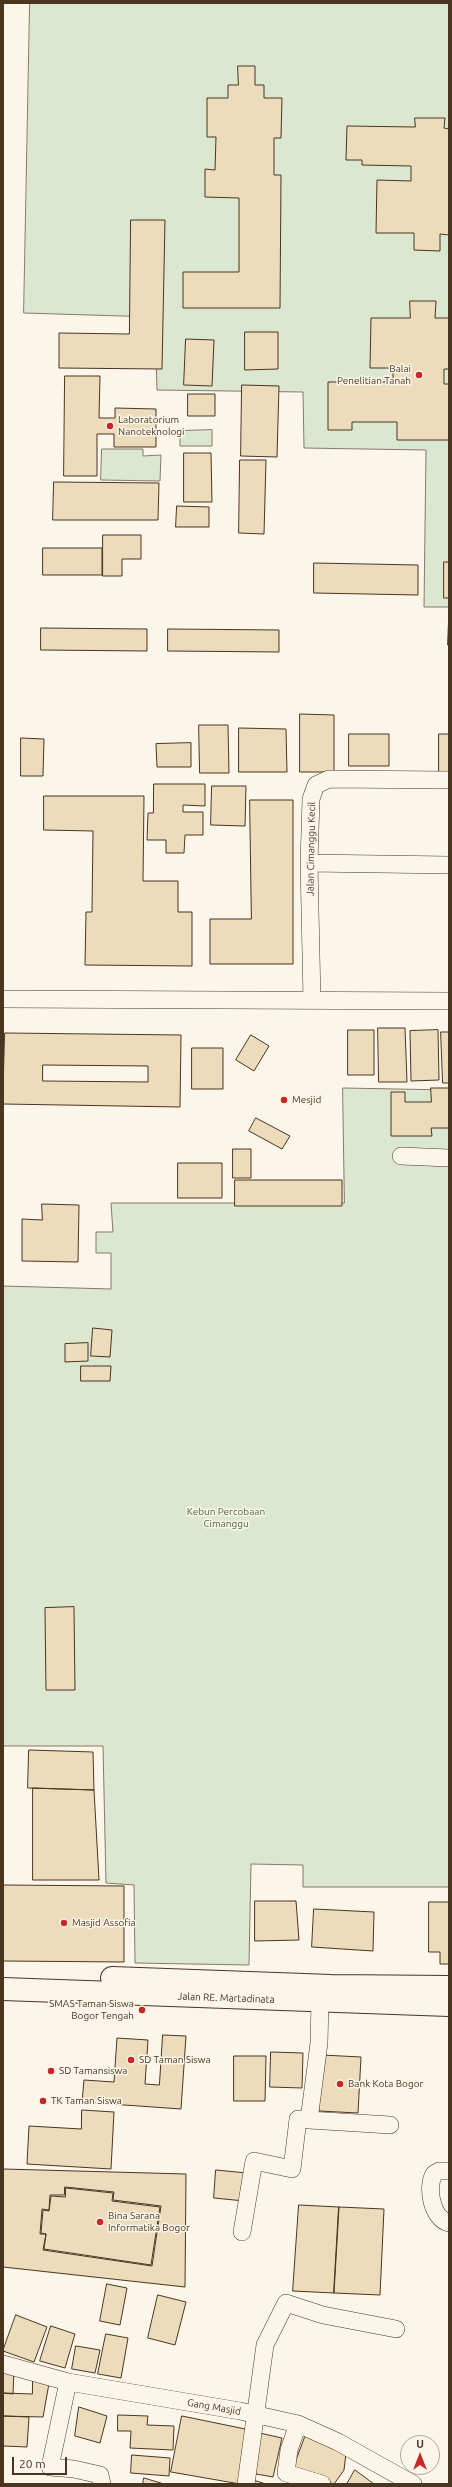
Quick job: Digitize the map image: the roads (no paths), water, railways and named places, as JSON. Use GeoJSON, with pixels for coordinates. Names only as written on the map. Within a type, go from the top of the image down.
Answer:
{"type":"FeatureCollection","features":[{"type":"Feature","properties":{"kind":"main road","name":"Jalan RE. Martadinata"},"geometry":{"type":"LineString","coordinates":[[3,1975],[320,2001],[449,2005]]}},
{"type":"Feature","properties":{"kind":"main road","name":"Jalan RE. Martadinata"},"geometry":{"type":"LineString","coordinates":[[3,1989],[127,1986],[449,1987]]}},
{"type":"Feature","properties":{"kind":"street","name":"Jalan Cimanggu Kecil"},"geometry":{"type":"LineString","coordinates":[[312,1000],[309,863],[311,799],[316,785],[329,779],[449,780]]}},
{"type":"Feature","properties":{"kind":"street"},"geometry":{"type":"LineString","coordinates":[[309,863],[449,865]]}},
{"type":"Feature","properties":{"kind":"street"},"geometry":{"type":"LineString","coordinates":[[3,999],[449,1001]]}},
{"type":"Feature","properties":{"kind":"street"},"geometry":{"type":"LineString","coordinates":[[401,1156],[449,1158]]}},
{"type":"Feature","properties":{"kind":"street"},"geometry":{"type":"LineString","coordinates":[[309,2120],[319,2043],[320,2001]]}},
{"type":"Feature","properties":{"kind":"street"},"geometry":{"type":"LineString","coordinates":[[242,2232],[254,2161],[292,2169],[298,2118],[390,2125]]}},
{"type":"Feature","properties":{"kind":"street"},"geometry":{"type":"LineString","coordinates":[[449,2171],[439,2171],[434,2174],[429,2189],[431,2200],[438,2213],[449,2223]]}},
{"type":"Feature","properties":{"kind":"street"},"geometry":{"type":"LineString","coordinates":[[246,2484],[257,2414],[261,2364],[265,2345],[270,2331],[286,2303],[323,2315],[396,2329]]}},
{"type":"Feature","properties":{"kind":"street","name":"Gang Masjid"},"geometry":{"type":"LineString","coordinates":[[3,2364],[68,2382],[257,2414],[298,2424],[338,2442],[413,2484]]}},
{"type":"Feature","properties":{"kind":"street"},"geometry":{"type":"LineString","coordinates":[[68,2382],[50,2467],[92,2472],[100,2475],[102,2484]]}},
{"type":"Feature","properties":{"kind":"street"},"geometry":{"type":"LineString","coordinates":[[298,2424],[289,2450],[286,2473],[322,2484]]}},
{"type":"Feature","properties":{"kind":"place","name":"Balai Penelitian Tanah"},"geometry":{"type":"Point","coordinates":[419,375]}},
{"type":"Feature","properties":{"kind":"place","name":"Laboratorium Nanoteknologi"},"geometry":{"type":"Point","coordinates":[110,426]}},
{"type":"Feature","properties":{"kind":"place","name":"Mesjid"},"geometry":{"type":"Point","coordinates":[284,1100]}},
{"type":"Feature","properties":{"kind":"place","name":"Masjid Assofia"},"geometry":{"type":"Point","coordinates":[64,1923]}},
{"type":"Feature","properties":{"kind":"place","name":"SMAS Taman Siswa Bogor Tengah"},"geometry":{"type":"Point","coordinates":[142,2010]}},
{"type":"Feature","properties":{"kind":"place","name":"SD Taman Siswa"},"geometry":{"type":"Point","coordinates":[131,2060]}},
{"type":"Feature","properties":{"kind":"place","name":"SD Tamansiswa"},"geometry":{"type":"Point","coordinates":[51,2071]}},
{"type":"Feature","properties":{"kind":"place","name":"Bank Kota Bogor"},"geometry":{"type":"Point","coordinates":[340,2084]}},
{"type":"Feature","properties":{"kind":"place","name":"TK Taman Siswa"},"geometry":{"type":"Point","coordinates":[43,2101]}},
{"type":"Feature","properties":{"kind":"place","name":"Bina Sarana Informatika Bogor"},"geometry":{"type":"Point","coordinates":[100,2222]}},
{"type":"Feature","properties":{"kind":"park label","name":"Kebun Percobaan Cimanggu"},"geometry":{"type":"Point","coordinates":[226,1518]}}]}
